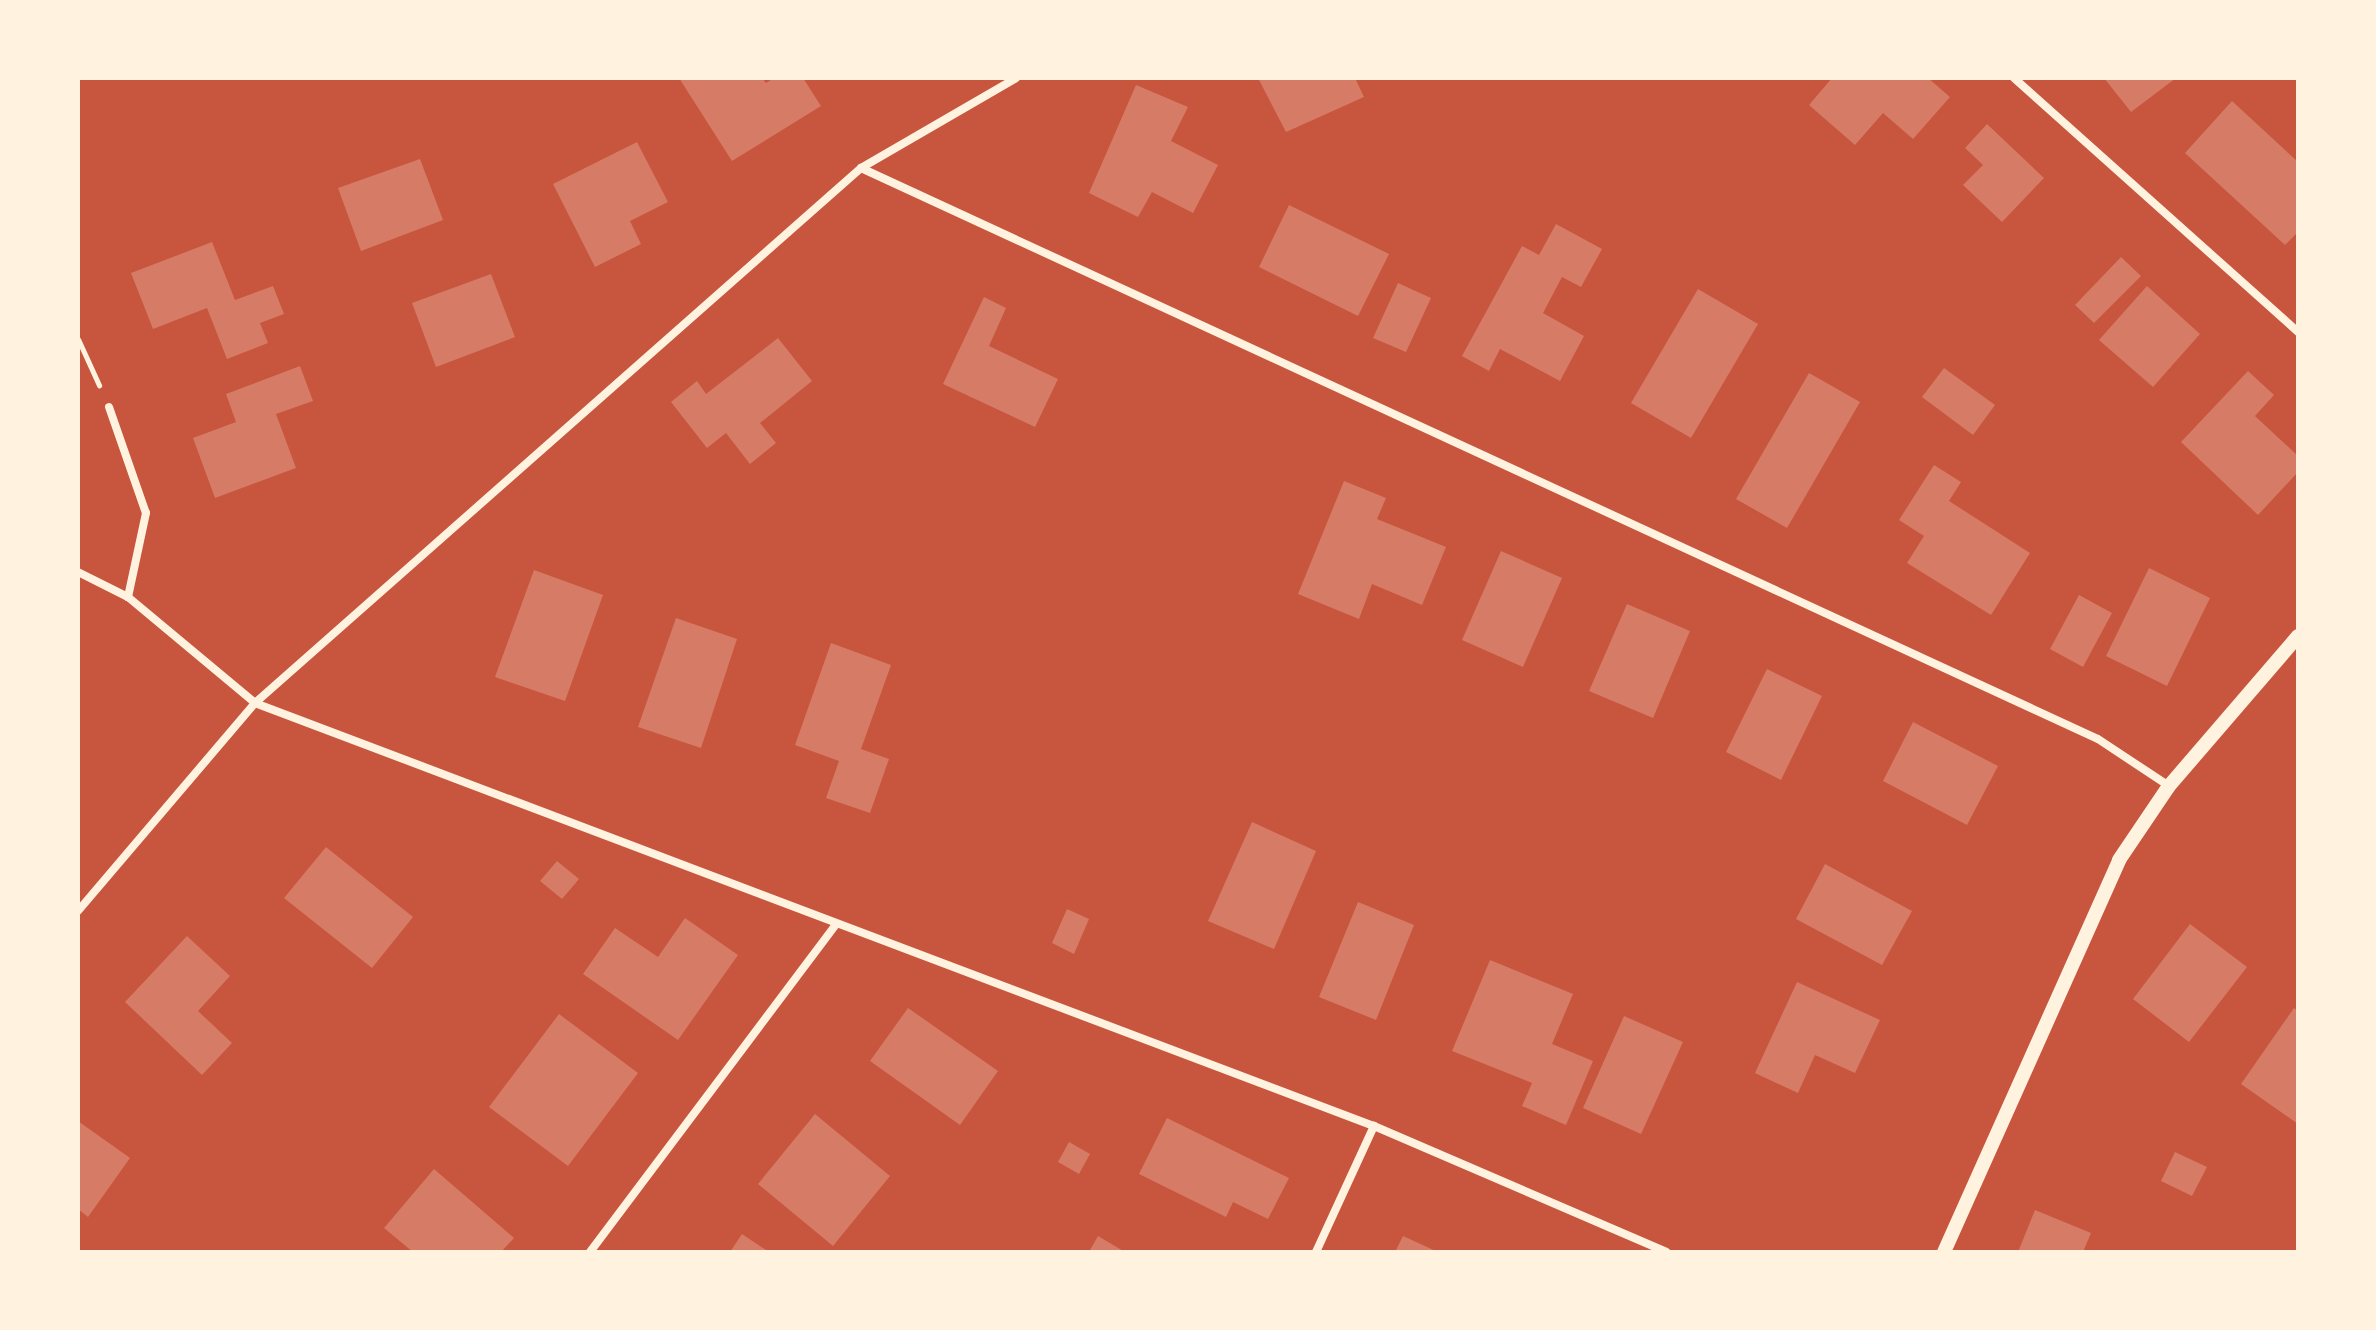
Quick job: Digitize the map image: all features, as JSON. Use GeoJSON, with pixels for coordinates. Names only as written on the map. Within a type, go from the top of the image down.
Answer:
{"type":"FeatureCollection","features":[{"type":"Feature","properties":{"kind":"street"},"geometry":{"type":"LineString","coordinates":[[78,911],[255,703],[861,168],[1016,78]]}},
{"type":"Feature","properties":{"kind":"street"},"geometry":{"type":"LineString","coordinates":[[2014,78],[2298,332]]}},
{"type":"Feature","properties":{"kind":"street"},"geometry":{"type":"LineString","coordinates":[[861,168],[2098,739],[2169,786]]}},
{"type":"Feature","properties":{"kind":"street"},"geometry":{"type":"LineString","coordinates":[[109,407],[146,513],[128,597]]}},
{"type":"Feature","properties":{"kind":"street"},"geometry":{"type":"LineString","coordinates":[[78,572],[128,597],[255,703],[1374,1126],[1666,1252]]}},
{"type":"Feature","properties":{"kind":"street"},"geometry":{"type":"LineString","coordinates":[[1944,1252],[2119,860],[2169,786],[2298,636]]}},
{"type":"Feature","properties":{"kind":"street"},"geometry":{"type":"LineString","coordinates":[[590,1252],[836,924]]}},
{"type":"Feature","properties":{"kind":"street"},"geometry":{"type":"LineString","coordinates":[[1316,1252],[1374,1126]]}},
{"type":"Feature","properties":{"kind":"path"},"geometry":{"type":"LineString","coordinates":[[78,339],[109,407]]}},
{"type":"Feature","properties":{"kind":"building"},"geometry":{"type":"Polygon","coordinates":[[[679,78],[762,78],[766,83],[774,78],[803,78],[821,106],[732,161],[679,78]]]}},
{"type":"Feature","properties":{"kind":"building"},"geometry":{"type":"Polygon","coordinates":[[[1258,78],[1355,78],[1364,97],[1286,132],[1258,78]]]}},
{"type":"Feature","properties":{"kind":"building"},"geometry":{"type":"Polygon","coordinates":[[[1832,78],[1928,78],[1950,97],[1913,139],[1883,113],[1855,145],[1809,105],[1832,78]]]}},
{"type":"Feature","properties":{"kind":"building"},"geometry":{"type":"Polygon","coordinates":[[[2104,78],[2176,78],[2131,112],[2104,78]]]}},
{"type":"Feature","properties":{"kind":"building"},"geometry":{"type":"Polygon","coordinates":[[[1136,85],[1188,107],[1171,141],[1218,165],[1193,213],[1152,192],[1138,217],[1089,193],[1136,85]]]}},
{"type":"Feature","properties":{"kind":"building"},"geometry":{"type":"Polygon","coordinates":[[[2232,101],[2298,162],[2298,232],[2285,245],[2185,153],[2232,101]]]}},
{"type":"Feature","properties":{"kind":"building"},"geometry":{"type":"Polygon","coordinates":[[[1987,124],[2044,178],[2002,222],[1963,185],[1983,165],[1965,148],[1987,124]]]}},
{"type":"Feature","properties":{"kind":"building"},"geometry":{"type":"Polygon","coordinates":[[[637,142],[668,202],[630,221],[641,244],[595,267],[553,184],[637,142]]]}},
{"type":"Feature","properties":{"kind":"building"},"geometry":{"type":"Polygon","coordinates":[[[420,159],[443,220],[361,251],[338,188],[420,159]]]}},
{"type":"Feature","properties":{"kind":"building"},"geometry":{"type":"Polygon","coordinates":[[[1289,205],[1389,254],[1358,316],[1259,267],[1289,205]]]}},
{"type":"Feature","properties":{"kind":"building"},"geometry":{"type":"Polygon","coordinates":[[[1556,224],[1602,249],[1581,287],[1562,277],[1543,313],[1584,336],[1560,381],[1500,349],[1489,371],[1462,356],[1522,246],[1539,255],[1556,224]]]}},
{"type":"Feature","properties":{"kind":"building"},"geometry":{"type":"Polygon","coordinates":[[[212,242],[235,300],[273,286],[284,314],[260,323],[268,343],[227,359],[207,308],[153,329],[131,273],[212,242]]]}},
{"type":"Feature","properties":{"kind":"building"},"geometry":{"type":"Polygon","coordinates":[[[2121,257],[2141,276],[2094,323],[2075,305],[2121,257]]]}},
{"type":"Feature","properties":{"kind":"building"},"geometry":{"type":"Polygon","coordinates":[[[491,274],[515,337],[436,367],[412,303],[491,274]]]}},
{"type":"Feature","properties":{"kind":"building"},"geometry":{"type":"Polygon","coordinates":[[[1398,283],[1431,298],[1406,352],[1373,338],[1398,283]]]}},
{"type":"Feature","properties":{"kind":"building"},"geometry":{"type":"Polygon","coordinates":[[[2147,286],[2200,334],[2153,387],[2099,340],[2147,286]]]}},
{"type":"Feature","properties":{"kind":"building"},"geometry":{"type":"Polygon","coordinates":[[[1698,289],[1758,324],[1691,438],[1631,403],[1698,289]]]}},
{"type":"Feature","properties":{"kind":"building"},"geometry":{"type":"Polygon","coordinates":[[[984,297],[1006,308],[989,346],[1058,379],[1035,427],[943,384],[984,297]]]}},
{"type":"Feature","properties":{"kind":"building"},"geometry":{"type":"Polygon","coordinates":[[[778,338],[812,381],[760,423],[776,443],[750,464],[726,433],[707,448],[671,402],[697,381],[706,394],[778,338]]]}},
{"type":"Feature","properties":{"kind":"building"},"geometry":{"type":"Polygon","coordinates":[[[300,366],[313,401],[276,414],[296,468],[215,498],[193,438],[236,422],[226,394],[300,366]]]}},
{"type":"Feature","properties":{"kind":"building"},"geometry":{"type":"Polygon","coordinates":[[[1944,368],[1995,405],[1973,435],[1922,397],[1944,368]]]}},
{"type":"Feature","properties":{"kind":"building"},"geometry":{"type":"Polygon","coordinates":[[[2248,371],[2274,395],[2255,416],[2298,456],[2298,472],[2258,515],[2181,442],[2248,371]]]}},
{"type":"Feature","properties":{"kind":"building"},"geometry":{"type":"Polygon","coordinates":[[[1809,373],[1860,402],[1787,528],[1736,499],[1809,373]]]}},
{"type":"Feature","properties":{"kind":"building"},"geometry":{"type":"Polygon","coordinates":[[[1934,465],[1961,482],[1949,501],[2030,553],[1991,615],[1907,563],[1924,536],[1899,520],[1934,465]]]}},
{"type":"Feature","properties":{"kind":"building"},"geometry":{"type":"Polygon","coordinates":[[[1344,481],[1386,498],[1377,519],[1446,547],[1422,605],[1372,584],[1359,619],[1298,594],[1344,481]]]}},
{"type":"Feature","properties":{"kind":"building"},"geometry":{"type":"Polygon","coordinates":[[[1501,551],[1562,578],[1523,667],[1462,640],[1501,551]]]}},
{"type":"Feature","properties":{"kind":"building"},"geometry":{"type":"Polygon","coordinates":[[[2149,568],[2210,598],[2167,686],[2106,656],[2149,568]]]}},
{"type":"Feature","properties":{"kind":"building"},"geometry":{"type":"Polygon","coordinates":[[[534,570],[603,595],[565,701],[495,677],[534,570]]]}},
{"type":"Feature","properties":{"kind":"building"},"geometry":{"type":"Polygon","coordinates":[[[2079,595],[2112,613],[2083,667],[2050,649],[2079,595]]]}},
{"type":"Feature","properties":{"kind":"building"},"geometry":{"type":"Polygon","coordinates":[[[1627,604],[1690,631],[1653,718],[1589,691],[1627,604]]]}},
{"type":"Feature","properties":{"kind":"building"},"geometry":{"type":"Polygon","coordinates":[[[676,618],[737,639],[701,748],[638,727],[676,618]]]}},
{"type":"Feature","properties":{"kind":"building"},"geometry":{"type":"Polygon","coordinates":[[[831,643],[891,665],[861,749],[889,759],[870,813],[826,798],[839,761],[795,745],[831,643]]]}},
{"type":"Feature","properties":{"kind":"building"},"geometry":{"type":"Polygon","coordinates":[[[1767,669],[1822,696],[1781,780],[1726,752],[1767,669]]]}},
{"type":"Feature","properties":{"kind":"building"},"geometry":{"type":"Polygon","coordinates":[[[1913,722],[1998,766],[1967,825],[1883,781],[1913,722]]]}},
{"type":"Feature","properties":{"kind":"building"},"geometry":{"type":"Polygon","coordinates":[[[1252,822],[1316,851],[1274,949],[1208,921],[1252,822]]]}},
{"type":"Feature","properties":{"kind":"building"},"geometry":{"type":"Polygon","coordinates":[[[326,847],[413,917],[372,968],[284,898],[326,847]]]}},
{"type":"Feature","properties":{"kind":"building"},"geometry":{"type":"Polygon","coordinates":[[[557,861],[579,879],[562,899],[540,881],[557,861]]]}},
{"type":"Feature","properties":{"kind":"building"},"geometry":{"type":"Polygon","coordinates":[[[1825,864],[1912,911],[1882,965],[1796,919],[1825,864]]]}},
{"type":"Feature","properties":{"kind":"building"},"geometry":{"type":"Polygon","coordinates":[[[1358,902],[1414,925],[1376,1020],[1319,997],[1358,902]]]}},
{"type":"Feature","properties":{"kind":"building"},"geometry":{"type":"Polygon","coordinates":[[[1067,909],[1089,919],[1074,954],[1052,943],[1067,909]]]}},
{"type":"Feature","properties":{"kind":"building"},"geometry":{"type":"Polygon","coordinates":[[[685,918],[738,955],[678,1040],[583,974],[615,928],[658,957],[685,918]]]}},
{"type":"Feature","properties":{"kind":"building"},"geometry":{"type":"Polygon","coordinates":[[[2190,924],[2247,967],[2189,1042],[2133,999],[2190,924]]]}},
{"type":"Feature","properties":{"kind":"building"},"geometry":{"type":"Polygon","coordinates":[[[187,936],[230,976],[198,1011],[232,1043],[202,1075],[125,1002],[187,936]]]}},
{"type":"Feature","properties":{"kind":"building"},"geometry":{"type":"Polygon","coordinates":[[[1490,960],[1573,994],[1552,1044],[1593,1061],[1566,1125],[1522,1106],[1532,1083],[1452,1051],[1490,960]]]}},
{"type":"Feature","properties":{"kind":"building"},"geometry":{"type":"Polygon","coordinates":[[[1797,982],[1880,1020],[1855,1073],[1815,1055],[1798,1093],[1755,1073],[1797,982]]]}},
{"type":"Feature","properties":{"kind":"building"},"geometry":{"type":"Polygon","coordinates":[[[908,1008],[998,1071],[960,1125],[870,1061],[908,1008]]]}},
{"type":"Feature","properties":{"kind":"building"},"geometry":{"type":"Polygon","coordinates":[[[2294,1008],[2298,1011],[2298,1124],[2241,1084],[2294,1008]]]}},
{"type":"Feature","properties":{"kind":"building"},"geometry":{"type":"Polygon","coordinates":[[[559,1014],[638,1073],[568,1166],[489,1107],[559,1014]]]}},
{"type":"Feature","properties":{"kind":"building"},"geometry":{"type":"Polygon","coordinates":[[[1624,1016],[1683,1042],[1641,1134],[1583,1108],[1624,1016]]]}},
{"type":"Feature","properties":{"kind":"building"},"geometry":{"type":"Polygon","coordinates":[[[815,1114],[890,1176],[833,1246],[758,1184],[815,1114]]]}},
{"type":"Feature","properties":{"kind":"building"},"geometry":{"type":"Polygon","coordinates":[[[1167,1118],[1289,1178],[1268,1219],[1233,1202],[1226,1217],[1139,1174],[1167,1118]]]}},
{"type":"Feature","properties":{"kind":"building"},"geometry":{"type":"Polygon","coordinates":[[[78,1121],[130,1158],[88,1217],[78,1209],[78,1121]]]}},
{"type":"Feature","properties":{"kind":"building"},"geometry":{"type":"Polygon","coordinates":[[[1069,1142],[1090,1154],[1079,1174],[1058,1162],[1069,1142]]]}},
{"type":"Feature","properties":{"kind":"building"},"geometry":{"type":"Polygon","coordinates":[[[2175,1152],[2207,1167],[2192,1196],[2161,1181],[2175,1152]]]}},
{"type":"Feature","properties":{"kind":"building"},"geometry":{"type":"Polygon","coordinates":[[[434,1169],[514,1238],[501,1252],[413,1252],[384,1228],[434,1169]]]}},
{"type":"Feature","properties":{"kind":"building"},"geometry":{"type":"Polygon","coordinates":[[[2035,1210],[2091,1233],[2083,1252],[2018,1252],[2035,1210]]]}},
{"type":"Feature","properties":{"kind":"building"},"geometry":{"type":"Polygon","coordinates":[[[742,1234],[769,1252],[730,1252],[742,1234]]]}},
{"type":"Feature","properties":{"kind":"building"},"geometry":{"type":"Polygon","coordinates":[[[1098,1236],[1125,1252],[1089,1252],[1098,1236]]]}},
{"type":"Feature","properties":{"kind":"building"},"geometry":{"type":"Polygon","coordinates":[[[1403,1236],[1438,1252],[1395,1252],[1403,1236]]]}}]}
